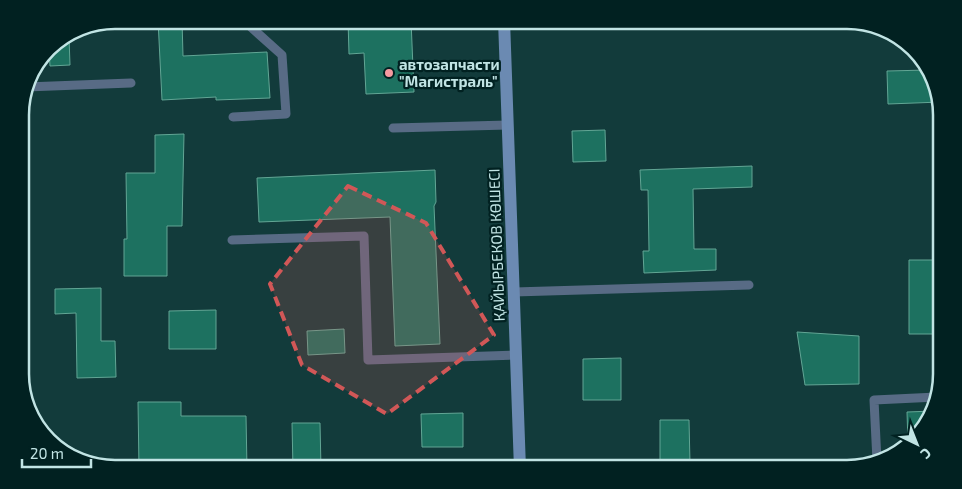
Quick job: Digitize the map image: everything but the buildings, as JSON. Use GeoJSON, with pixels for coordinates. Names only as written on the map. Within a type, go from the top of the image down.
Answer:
{"type":"FeatureCollection","features":[{"type":"Feature","properties":{"kind":"main road","name":"ҚАЙЫРБЕКОВ КӨШЕСІ"},"geometry":{"type":"LineString","coordinates":[[504,29],[520,460]]}},
{"type":"Feature","properties":{"kind":"lane"},"geometry":{"type":"LineString","coordinates":[[234,117],[286,114],[282,55],[253,29]]}},
{"type":"Feature","properties":{"kind":"lane"},"geometry":{"type":"LineString","coordinates":[[34,87],[131,83]]}},
{"type":"Feature","properties":{"kind":"lane"},"geometry":{"type":"LineString","coordinates":[[393,128],[508,125]]}},
{"type":"Feature","properties":{"kind":"lane"},"geometry":{"type":"LineString","coordinates":[[232,240],[364,236],[368,360],[516,355]]}},
{"type":"Feature","properties":{"kind":"lane"},"geometry":{"type":"LineString","coordinates":[[514,292],[748,285]]}},
{"type":"Feature","properties":{"kind":"lane"},"geometry":{"type":"LineString","coordinates":[[877,455],[874,400],[930,397]]}},
{"type":"Feature","properties":{"kind":"highlighted area"},"geometry":{"type":"Polygon","coordinates":[[[348,186],[426,223],[494,335],[387,414],[302,365],[270,284],[348,186]]]}},
{"type":"Feature","properties":{"kind":"place","name":"автозапчасти \"Магистраль\""},"geometry":{"type":"Point","coordinates":[389,73]}}]}
